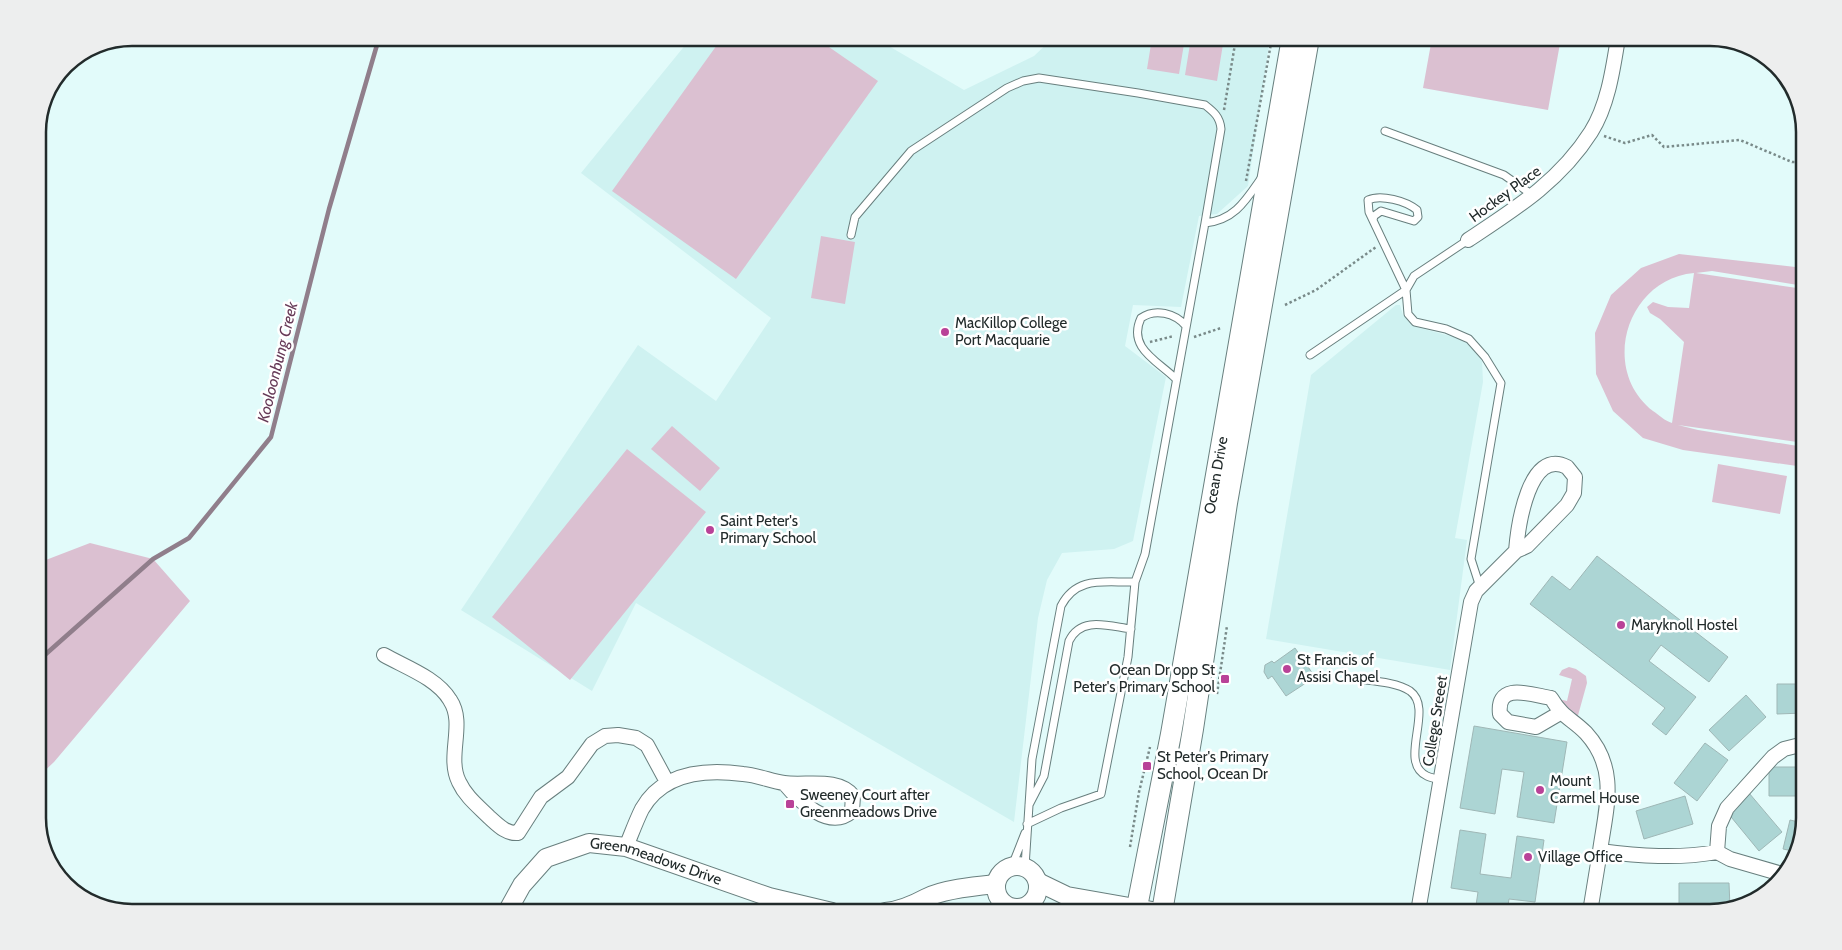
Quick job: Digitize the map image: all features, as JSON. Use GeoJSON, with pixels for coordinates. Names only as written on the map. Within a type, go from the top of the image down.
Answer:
{"type":"FeatureCollection","features":[{"type":"Feature","properties":{"kind":"main road","name":"Ocean Drive"},"geometry":{"type":"LineString","coordinates":[[1137,904],[1171,734],[1260,162],[1290,46]]}},
{"type":"Feature","properties":{"kind":"main road","name":"Ocean Drive"},"geometry":{"type":"LineString","coordinates":[[1163,904],[1193,730],[1229,493],[1308,46]]}},
{"type":"Feature","properties":{"kind":"street","name":"Hockey Place"},"geometry":{"type":"LineString","coordinates":[[1468,240],[1534,196],[1566,165],[1591,132],[1606,95],[1616,46]]}},
{"type":"Feature","properties":{"kind":"street","name":"College Sreeet"},"geometry":{"type":"LineString","coordinates":[[1419,904],[1442,780],[1469,609],[1473,596],[1516,550],[1527,546],[1572,498],[1575,477],[1567,467],[1550,464],[1539,470],[1535,475],[1528,493],[1516,550]]}},
{"type":"Feature","properties":{"kind":"street"},"geometry":{"type":"LineString","coordinates":[[384,655],[432,682],[451,700],[456,713],[454,754],[458,781],[467,795],[497,824],[511,833],[518,833],[541,798],[568,777],[592,744],[605,736],[618,735],[636,738],[647,745],[667,782]]}},
{"type":"Feature","properties":{"kind":"street"},"geometry":{"type":"LineString","coordinates":[[1560,713],[1536,727],[1508,722],[1500,714],[1500,701],[1504,696],[1512,692],[1551,698],[1560,713],[1585,733],[1594,744],[1608,777],[1600,851],[1591,904]]}},
{"type":"Feature","properties":{"kind":"street"},"geometry":{"type":"LineString","coordinates":[[1717,852],[1719,826],[1727,808],[1773,757],[1784,749],[1796,746]]}},
{"type":"Feature","properties":{"kind":"street"},"geometry":{"type":"LineString","coordinates":[[626,847],[642,809],[651,796],[667,782],[694,773],[717,771],[744,774],[784,783]]}},
{"type":"Feature","properties":{"kind":"street","name":"Greenmeadows Drive"},"geometry":{"type":"LineString","coordinates":[[511,904],[522,885],[546,858],[589,843],[626,847],[769,897],[798,904]]}},
{"type":"Feature","properties":{"kind":"street"},"geometry":{"type":"LineString","coordinates":[[1600,851],[1650,857],[1699,855],[1717,852],[1730,859],[1776,872]]}},
{"type":"Feature","properties":{"kind":"street"},"geometry":{"type":"LineString","coordinates":[[997,891],[1002,872],[1019,867],[1032,872],[1038,882],[1067,896],[1106,904]]}},
{"type":"Feature","properties":{"kind":"street"},"geometry":{"type":"LineString","coordinates":[[1029,904],[1037,894],[1038,882]]}},
{"type":"Feature","properties":{"kind":"street"},"geometry":{"type":"LineString","coordinates":[[997,891],[1008,904]]}},
{"type":"Feature","properties":{"kind":"street"},"geometry":{"type":"LineString","coordinates":[[938,904],[962,897],[997,891]]}},
{"type":"Feature","properties":{"kind":"street"},"geometry":{"type":"LineString","coordinates":[[1033,901],[1067,896]]}},
{"type":"Feature","properties":{"kind":"street"},"geometry":{"type":"LineString","coordinates":[[913,904],[920,902],[926,904]]}},
{"type":"Feature","properties":{"kind":"lane"},"geometry":{"type":"LineString","coordinates":[[851,235],[855,217],[911,150],[992,97],[1023,81],[1039,78],[1070,82],[1205,106],[1217,115],[1221,129],[1145,554],[1135,582],[1131,629],[1102,794],[1061,808],[1026,827]]}},
{"type":"Feature","properties":{"kind":"lane"},"geometry":{"type":"LineString","coordinates":[[1385,131],[1504,175],[1534,196]]}},
{"type":"Feature","properties":{"kind":"lane"},"geometry":{"type":"LineString","coordinates":[[1205,222],[1225,219],[1240,206],[1260,162]]}},
{"type":"Feature","properties":{"kind":"lane"},"geometry":{"type":"LineString","coordinates":[[1373,220],[1374,216],[1381,211],[1414,221],[1418,217],[1418,213],[1409,205],[1385,199],[1372,198],[1366,204],[1373,220],[1406,290],[1408,314],[1415,322],[1446,329],[1469,339],[1485,357],[1501,383],[1473,542],[1473,570],[1480,587]]}},
{"type":"Feature","properties":{"kind":"lane"},"geometry":{"type":"LineString","coordinates":[[1310,355],[1406,290],[1414,276],[1468,240]]}},
{"type":"Feature","properties":{"kind":"lane"},"geometry":{"type":"LineString","coordinates":[[1176,379],[1143,351],[1136,337],[1137,327],[1141,318],[1155,312],[1178,318],[1186,326]]}},
{"type":"Feature","properties":{"kind":"lane"},"geometry":{"type":"LineString","coordinates":[[1019,867],[1026,827],[1032,760],[1061,606],[1066,595],[1084,583],[1135,582]]}},
{"type":"Feature","properties":{"kind":"lane"},"geometry":{"type":"LineString","coordinates":[[1028,807],[1044,776],[1069,641],[1074,630],[1088,624],[1131,629]]}},
{"type":"Feature","properties":{"kind":"lane"},"geometry":{"type":"LineString","coordinates":[[1350,678],[1402,687],[1415,695],[1419,706],[1415,749],[1417,765],[1426,776],[1442,780]]}},
{"type":"Feature","properties":{"kind":"lane"},"geometry":{"type":"LineString","coordinates":[[1019,867],[1026,827]]}},
{"type":"Feature","properties":{"kind":"path"},"geometry":{"type":"LineString","coordinates":[[1221,129],[1235,46]]}},
{"type":"Feature","properties":{"kind":"path"},"geometry":{"type":"LineString","coordinates":[[1260,162],[1271,46]]}},
{"type":"Feature","properties":{"kind":"path"},"geometry":{"type":"LineString","coordinates":[[1591,132],[1625,142],[1652,135],[1664,147],[1740,140],[1796,162]]}},
{"type":"Feature","properties":{"kind":"path"},"geometry":{"type":"LineString","coordinates":[[1285,305],[1316,290],[1384,242]]}},
{"type":"Feature","properties":{"kind":"shaded area","name":"MacKillop College Port Macquarie"},"geometry":{"type":"Polygon","coordinates":[[[684,46],[889,46],[964,90],[1034,56],[1045,46],[1269,46],[1248,186],[1217,214],[1199,216],[1181,307],[1133,305],[1125,346],[1166,377],[1133,541],[1114,549],[1062,553],[1047,580],[1038,618],[1014,822],[636,603],[592,691],[461,610],[638,345],[716,401],[771,318],[581,173],[684,46]]]}},
{"type":"Feature","properties":{"kind":"shaded area"},"geometry":{"type":"Polygon","coordinates":[[[716,46],[828,46],[878,81],[736,279],[612,191],[716,46]]]}},
{"type":"Feature","properties":{"kind":"shaded area"},"geometry":{"type":"Polygon","coordinates":[[[1151,46],[1184,46],[1179,74],[1147,69],[1151,46]]]}},
{"type":"Feature","properties":{"kind":"shaded area"},"geometry":{"type":"Polygon","coordinates":[[[1190,46],[1223,46],[1217,81],[1185,75],[1190,46]]]}},
{"type":"Feature","properties":{"kind":"shaded area"},"geometry":{"type":"Polygon","coordinates":[[[1431,46],[1560,46],[1548,110],[1423,88],[1431,46]]]}},
{"type":"Feature","properties":{"kind":"shaded area"},"geometry":{"type":"Polygon","coordinates":[[[821,236],[855,242],[845,304],[811,298],[821,236]]]}},
{"type":"Feature","properties":{"kind":"shaded area"},"geometry":{"type":"Polygon","coordinates":[[[1679,254],[1796,267],[1796,285],[1712,271],[1696,273],[1796,288],[1796,442],[1678,425],[1796,446],[1796,466],[1683,450],[1643,438],[1613,411],[1596,374],[1595,333],[1611,295],[1641,268],[1679,254]],[[1694,273],[1671,279],[1652,291],[1637,308],[1628,328],[1625,350],[1627,373],[1637,393],[1653,411],[1672,423],[1684,342],[1660,319],[1650,313],[1647,307],[1653,302],[1668,307],[1689,308],[1694,273]]]}},
{"type":"Feature","properties":{"kind":"shaded area"},"geometry":{"type":"Polygon","coordinates":[[[1396,305],[1400,305],[1403,315],[1413,326],[1461,339],[1473,348],[1482,361],[1483,382],[1455,538],[1467,540],[1450,670],[1266,639],[1311,375],[1396,305]]]}},
{"type":"Feature","properties":{"kind":"shaded area"},"geometry":{"type":"Polygon","coordinates":[[[672,426],[720,468],[700,491],[651,449],[672,426]]]}},
{"type":"Feature","properties":{"kind":"shaded area"},"geometry":{"type":"Polygon","coordinates":[[[627,449],[706,512],[570,680],[492,617],[627,449]]]}},
{"type":"Feature","properties":{"kind":"shaded area"},"geometry":{"type":"Polygon","coordinates":[[[1718,464],[1787,476],[1780,514],[1712,502],[1718,464]]]}},
{"type":"Feature","properties":{"kind":"shaded area"},"geometry":{"type":"Polygon","coordinates":[[[90,543],[153,559],[190,601],[46,770],[46,560],[90,543]]]}},
{"type":"Feature","properties":{"kind":"shaded area"},"geometry":{"type":"Polygon","coordinates":[[[1569,667],[1576,669],[1586,676],[1587,683],[1577,719],[1554,698],[1567,701],[1572,679],[1559,675],[1562,670],[1569,667]]]}},
{"type":"Feature","properties":{"kind":"building","name":"Maryknoll Hostel"},"geometry":{"type":"Polygon","coordinates":[[[1597,556],[1728,657],[1709,682],[1661,645],[1649,661],[1696,697],[1666,735],[1652,724],[1665,708],[1530,604],[1552,576],[1570,590],[1597,556]]]}},
{"type":"Feature","properties":{"kind":"building","name":"St Francis of Assisi Chapel"},"geometry":{"type":"Polygon","coordinates":[[[1295,648],[1315,677],[1286,696],[1272,676],[1268,679],[1264,672],[1265,665],[1272,661],[1274,663],[1295,648]]]}},
{"type":"Feature","properties":{"kind":"building"},"geometry":{"type":"Polygon","coordinates":[[[1777,684],[1796,684],[1796,713],[1777,714],[1777,684]]]}},
{"type":"Feature","properties":{"kind":"building"},"geometry":{"type":"Polygon","coordinates":[[[1746,695],[1766,717],[1729,751],[1709,730],[1746,695]]]}},
{"type":"Feature","properties":{"kind":"building","name":"Mount Carmel House"},"geometry":{"type":"Polygon","coordinates":[[[1474,726],[1567,742],[1554,823],[1517,817],[1524,772],[1502,769],[1495,814],[1460,808],[1474,726]]]}},
{"type":"Feature","properties":{"kind":"building"},"geometry":{"type":"Polygon","coordinates":[[[1705,743],[1728,760],[1697,801],[1674,783],[1705,743]]]}},
{"type":"Feature","properties":{"kind":"building"},"geometry":{"type":"Polygon","coordinates":[[[1769,767],[1796,767],[1796,796],[1769,796],[1769,767]]]}},
{"type":"Feature","properties":{"kind":"building"},"geometry":{"type":"Polygon","coordinates":[[[1749,793],[1782,832],[1759,851],[1727,812],[1749,793]]]}},
{"type":"Feature","properties":{"kind":"building"},"geometry":{"type":"Polygon","coordinates":[[[1685,796],[1693,824],[1644,839],[1636,811],[1685,796]]]}},
{"type":"Feature","properties":{"kind":"building"},"geometry":{"type":"Polygon","coordinates":[[[1790,820],[1796,821],[1789,850],[1783,849],[1790,820]]]}},
{"type":"Feature","properties":{"kind":"building","name":"Village Office"},"geometry":{"type":"Polygon","coordinates":[[[1460,830],[1486,834],[1480,874],[1511,878],[1517,836],[1544,840],[1535,902],[1509,899],[1508,904],[1476,904],[1478,892],[1451,888],[1460,830]]]}},
{"type":"Feature","properties":{"kind":"building"},"geometry":{"type":"Polygon","coordinates":[[[1679,883],[1729,883],[1730,901],[1710,904],[1679,904],[1679,883]]]}},
{"type":"Feature","properties":{"kind":"waterway","name":"Kooloonbung Creek"},"geometry":{"type":"LineString","coordinates":[[46,654],[153,559],[189,538],[271,437],[329,209],[377,46]]}},
{"type":"Feature","properties":{"kind":"place","name":"MacKillop College Port Macquarie"},"geometry":{"type":"Point","coordinates":[945,332]}},
{"type":"Feature","properties":{"kind":"place","name":"Saint Peter's Primary School"},"geometry":{"type":"Point","coordinates":[710,530]}},
{"type":"Feature","properties":{"kind":"place","name":"Maryknoll Hostel"},"geometry":{"type":"Point","coordinates":[1621,625]}},
{"type":"Feature","properties":{"kind":"place","name":"St Francis of Assisi Chapel"},"geometry":{"type":"Point","coordinates":[1287,669]}},
{"type":"Feature","properties":{"kind":"place","name":"Ocean Dr opp St Peter's Primary School"},"geometry":{"type":"Point","coordinates":[1225,679]}},
{"type":"Feature","properties":{"kind":"place","name":"St Peter's Primary School, Ocean Dr"},"geometry":{"type":"Point","coordinates":[1147,766]}},
{"type":"Feature","properties":{"kind":"place","name":"Mount Carmel House"},"geometry":{"type":"Point","coordinates":[1540,790]}},
{"type":"Feature","properties":{"kind":"place","name":"Sweeney Court after Greenmeadows Drive"},"geometry":{"type":"Point","coordinates":[790,804]}},
{"type":"Feature","properties":{"kind":"place","name":"Village Office"},"geometry":{"type":"Point","coordinates":[1528,857]}}]}
